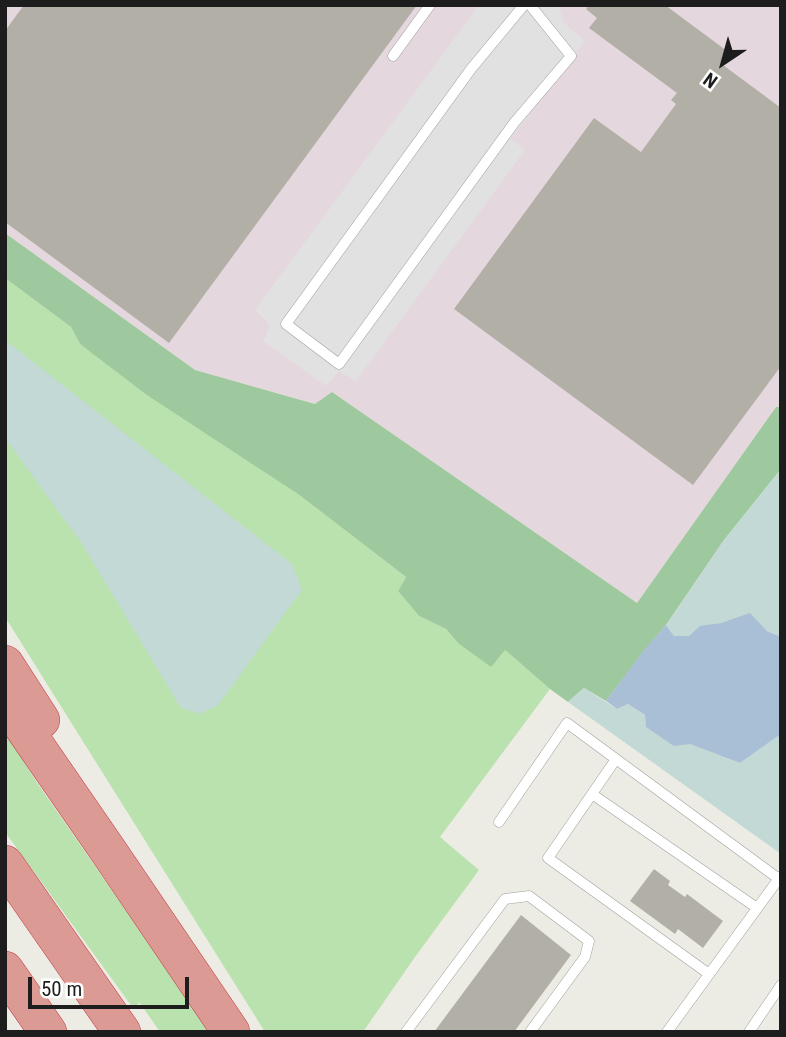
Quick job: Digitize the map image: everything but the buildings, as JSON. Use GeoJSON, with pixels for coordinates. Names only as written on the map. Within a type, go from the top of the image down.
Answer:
{"type":"FeatureCollection","features":[{"type":"Feature","properties":{"kind":"highway"},"geometry":{"type":"LineString","coordinates":[[5,664],[62,754],[110,852]]}},
{"type":"Feature","properties":{"kind":"highway"},"geometry":{"type":"LineString","coordinates":[[5,701],[231,1032]]}},
{"type":"Feature","properties":{"kind":"highway"},"geometry":{"type":"LineString","coordinates":[[5,864],[122,1032]]}},
{"type":"Feature","properties":{"kind":"highway"},"geometry":{"type":"LineString","coordinates":[[7,976],[48,1032]]}},
{"type":"Feature","properties":{"kind":"lane"},"geometry":{"type":"LineString","coordinates":[[393,56],[430,5]]}},
{"type":"Feature","properties":{"kind":"lane"},"geometry":{"type":"LineString","coordinates":[[524,5],[471,69],[286,324],[339,364],[514,123],[571,56],[530,5]]}},
{"type":"Feature","properties":{"kind":"lane"},"geometry":{"type":"LineString","coordinates":[[499,822],[567,723],[780,878],[667,1032]]}},
{"type":"Feature","properties":{"kind":"lane"},"geometry":{"type":"LineString","coordinates":[[616,759],[548,858],[709,974]]}},
{"type":"Feature","properties":{"kind":"lane"},"geometry":{"type":"LineString","coordinates":[[592,794],[757,908]]}},
{"type":"Feature","properties":{"kind":"lane"},"geometry":{"type":"LineString","coordinates":[[406,1032],[505,899],[529,896],[589,942],[584,957],[530,1032]]}},
{"type":"Feature","properties":{"kind":"lane"},"geometry":{"type":"LineString","coordinates":[[749,1032],[781,985]]}},
{"type":"Feature","properties":{"kind":"shaded area"},"geometry":{"type":"Polygon","coordinates":[[[5,5],[781,5],[781,407],[776,407],[637,603],[332,392],[316,404],[195,370],[5,233],[5,5]]]}},
{"type":"Feature","properties":{"kind":"shaded area"},"geometry":{"type":"Polygon","coordinates":[[[479,5],[559,5],[563,22],[585,41],[511,139],[525,150],[356,381],[339,371],[326,386],[263,341],[270,325],[255,310],[479,5]]]}},
{"type":"Feature","properties":{"kind":"shaded area"},"geometry":{"type":"Polygon","coordinates":[[[5,340],[292,564],[302,590],[218,705],[200,714],[181,708],[82,544],[5,438],[5,340]]]}},
{"type":"Feature","properties":{"kind":"shaded area"},"geometry":{"type":"Polygon","coordinates":[[[781,469],[781,637],[767,631],[749,614],[699,628],[689,636],[674,636],[666,625],[724,540],[781,469]]]}},
{"type":"Feature","properties":{"kind":"shaded area"},"geometry":{"type":"Polygon","coordinates":[[[584,688],[617,709],[628,704],[645,715],[646,727],[740,763],[781,734],[781,854],[568,702],[584,688]]]}},
{"type":"Feature","properties":{"kind":"green space"},"geometry":{"type":"Polygon","coordinates":[[[5,233],[195,370],[315,404],[332,392],[637,603],[776,407],[781,407],[781,469],[724,540],[666,625],[606,701],[584,688],[568,702],[505,650],[491,667],[458,643],[446,629],[419,616],[398,591],[406,577],[298,494],[147,395],[80,344],[71,327],[5,278],[5,233]]]}},
{"type":"Feature","properties":{"kind":"green space"},"geometry":{"type":"Polygon","coordinates":[[[5,278],[71,327],[80,344],[298,494],[406,577],[398,591],[419,616],[446,629],[458,643],[505,650],[550,689],[440,837],[479,870],[363,1032],[265,1032],[5,617],[5,278]]]}},
{"type":"Feature","properties":{"kind":"green space"},"geometry":{"type":"Polygon","coordinates":[[[5,732],[210,1032],[160,1032],[140,1003],[133,1008],[5,832],[5,732]]]}},
{"type":"Feature","properties":{"kind":"water"},"geometry":{"type":"Polygon","coordinates":[[[750,613],[767,631],[781,637],[781,734],[740,763],[690,744],[674,746],[646,727],[645,715],[628,704],[617,709],[606,701],[666,625],[674,636],[689,636],[700,626],[721,623],[750,613]]]}}]}
